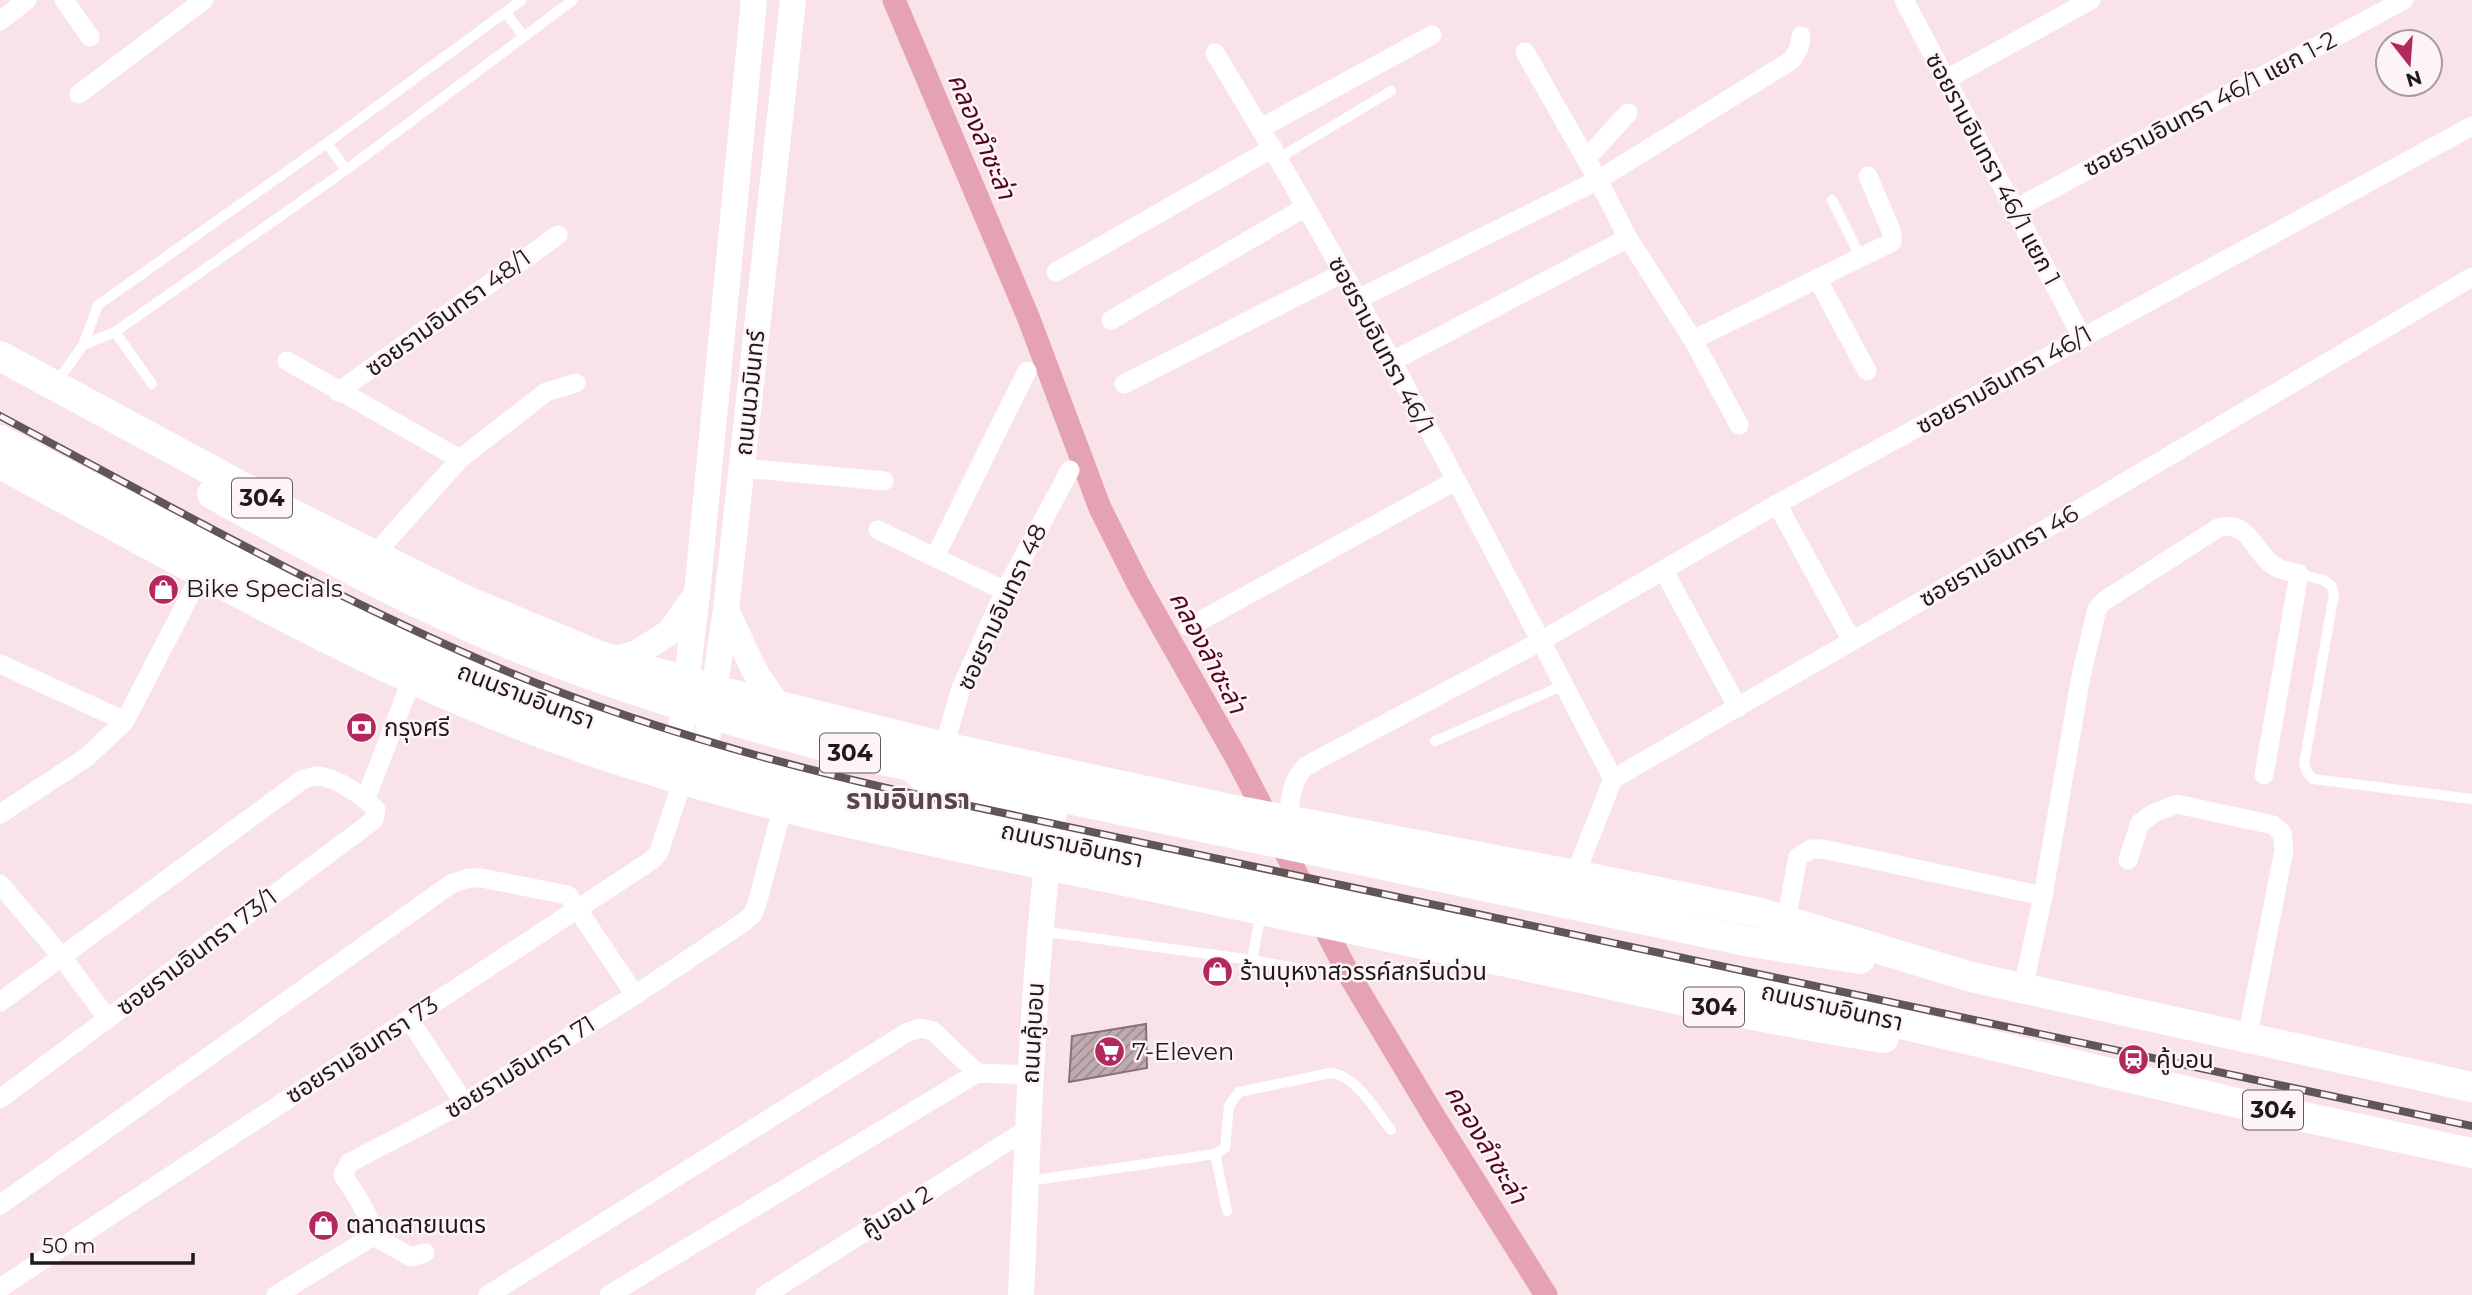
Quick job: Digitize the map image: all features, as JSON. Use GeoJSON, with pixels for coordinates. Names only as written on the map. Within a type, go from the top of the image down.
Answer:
{"type":"FeatureCollection","features":[{"type":"Feature","properties":{"kind":"main road","name":"ถนนนวมินทร์"},"geometry":{"type":"LineString","coordinates":[[701,687],[697,594],[754,0]]}},
{"type":"Feature","properties":{"kind":"main road","name":"ถนนนวมินทร์"},"geometry":{"type":"LineString","coordinates":[[686,780],[701,687],[726,610],[793,0]]}},
{"type":"Feature","properties":{"kind":"main road","name":"ถนนรามอินทรา"},"geometry":{"type":"LineString","coordinates":[[0,356],[374,555],[467,601],[608,658],[701,687],[944,747],[1282,820],[1572,889],[1751,942],[1971,977],[2472,1087]]}},
{"type":"Feature","properties":{"kind":"main road","name":"ถนนรามอินทรา"},"geometry":{"type":"LineString","coordinates":[[0,378],[322,555],[470,626],[561,664],[746,725],[854,754],[1572,889],[1757,912],[1971,977]]}},
{"type":"Feature","properties":{"kind":"main road","name":"ถนนรามอินทรา"},"geometry":{"type":"LineString","coordinates":[[0,440],[321,607],[460,671],[539,702],[741,770],[842,796],[1558,947],[2075,1063],[2229,1101],[2472,1153]]}},
{"type":"Feature","properties":{"kind":"main road","name":"ถนนรามอินทรา"},"geometry":{"type":"LineString","coordinates":[[0,464],[348,649],[412,679],[547,736],[686,780],[794,809],[1045,866],[1792,1022],[1924,1044],[2075,1063]]}},
{"type":"Feature","properties":{"kind":"main road"},"geometry":{"type":"LineString","coordinates":[[547,736],[579,726],[595,713],[604,699],[608,658],[637,653],[670,632],[697,594]]}},
{"type":"Feature","properties":{"kind":"main road"},"geometry":{"type":"LineString","coordinates":[[726,610],[755,672],[779,707]]}},
{"type":"Feature","properties":{"kind":"main road"},"geometry":{"type":"LineString","coordinates":[[794,809],[782,773],[782,755],[791,738],[813,724],[829,718]]}},
{"type":"Feature","properties":{"kind":"main road"},"geometry":{"type":"LineString","coordinates":[[883,731],[925,782],[940,790],[1040,814],[1051,828]]}},
{"type":"Feature","properties":{"kind":"main road","name":"ถนนคู้บอน"},"geometry":{"type":"LineString","coordinates":[[1021,1295],[1040,931],[1045,866],[1059,771]]}},
{"type":"Feature","properties":{"kind":"main road"},"geometry":{"type":"LineString","coordinates":[[1170,890],[1156,873],[1157,844],[1162,831],[1174,816],[1193,801]]}},
{"type":"Feature","properties":{"kind":"street"},"geometry":{"type":"LineString","coordinates":[[0,21],[27,0]]}},
{"type":"Feature","properties":{"kind":"street"},"geometry":{"type":"LineString","coordinates":[[64,0],[90,37]]}},
{"type":"Feature","properties":{"kind":"street"},"geometry":{"type":"LineString","coordinates":[[79,94],[204,0]]}},
{"type":"Feature","properties":{"kind":"street","name":"ซอยรามอินทรา 46/1 แยก 1"},"geometry":{"type":"LineString","coordinates":[[1904,0],[2082,337]]}},
{"type":"Feature","properties":{"kind":"street"},"geometry":{"type":"LineString","coordinates":[[1945,79],[2091,0]]}},
{"type":"Feature","properties":{"kind":"street","name":"ซอยรามอินทรา 46/1 แยก 1-2"},"geometry":{"type":"LineString","coordinates":[[2015,209],[2404,0]]}},
{"type":"Feature","properties":{"kind":"street"},"geometry":{"type":"LineString","coordinates":[[1261,128],[1432,34]]}},
{"type":"Feature","properties":{"kind":"street"},"geometry":{"type":"LineString","coordinates":[[1358,299],[1598,180],[1792,60],[1800,48],[1801,36]]}},
{"type":"Feature","properties":{"kind":"street","name":"ซอยรามอินทรา 46/1"},"geometry":{"type":"LineString","coordinates":[[1215,52],[1276,153],[1358,299],[1541,641]]}},
{"type":"Feature","properties":{"kind":"street"},"geometry":{"type":"LineString","coordinates":[[1525,52],[1628,238],[1693,340],[1740,425]]}},
{"type":"Feature","properties":{"kind":"street"},"geometry":{"type":"LineString","coordinates":[[1586,159],[1628,113]]}},
{"type":"Feature","properties":{"kind":"street","name":"ซอยรามอินทรา 46/1"},"geometry":{"type":"LineString","coordinates":[[1282,820],[1298,774],[1306,766],[1541,641],[1777,504],[2472,126]]}},
{"type":"Feature","properties":{"kind":"street"},"geometry":{"type":"LineString","coordinates":[[1056,272],[1276,153]]}},
{"type":"Feature","properties":{"kind":"street"},"geometry":{"type":"LineString","coordinates":[[1693,340],[1892,242],[1892,233],[1868,176]]}},
{"type":"Feature","properties":{"kind":"street"},"geometry":{"type":"LineString","coordinates":[[1111,320],[1306,207]]}},
{"type":"Feature","properties":{"kind":"street","name":"ซอยรามอินทรา 48/1"},"geometry":{"type":"LineString","coordinates":[[338,392],[558,235]]}},
{"type":"Feature","properties":{"kind":"street"},"geometry":{"type":"LineString","coordinates":[[1391,362],[1628,238]]}},
{"type":"Feature","properties":{"kind":"street"},"geometry":{"type":"LineString","coordinates":[[1124,384],[1343,274]]}},
{"type":"Feature","properties":{"kind":"street","name":"ซอยรามอินทรา 46"},"geometry":{"type":"LineString","coordinates":[[1613,779],[2472,277]]}},
{"type":"Feature","properties":{"kind":"street"},"geometry":{"type":"LineString","coordinates":[[1817,278],[1867,371]]}},
{"type":"Feature","properties":{"kind":"street","name":"ซอยรามอินทรา 48/1"},"geometry":{"type":"LineString","coordinates":[[287,361],[460,459]]}},
{"type":"Feature","properties":{"kind":"street"},"geometry":{"type":"LineString","coordinates":[[935,557],[1027,371]]}},
{"type":"Feature","properties":{"kind":"street"},"geometry":{"type":"LineString","coordinates":[[374,555],[460,459],[546,392],[576,383]]}},
{"type":"Feature","properties":{"kind":"street"},"geometry":{"type":"LineString","coordinates":[[742,468],[884,481]]}},
{"type":"Feature","properties":{"kind":"street","name":"ซอยรามอินทรา 48"},"geometry":{"type":"LineString","coordinates":[[944,747],[961,688],[1005,591],[1070,470]]}},
{"type":"Feature","properties":{"kind":"street"},"geometry":{"type":"LineString","coordinates":[[1189,627],[1455,481]]}},
{"type":"Feature","properties":{"kind":"street"},"geometry":{"type":"LineString","coordinates":[[1777,504],[1852,641]]}},
{"type":"Feature","properties":{"kind":"street"},"geometry":{"type":"LineString","coordinates":[[2024,989],[2081,676],[2097,609],[2104,601],[2218,528],[2229,525],[2239,528],[2276,568],[2299,574],[2264,775]]}},
{"type":"Feature","properties":{"kind":"street"},"geometry":{"type":"LineString","coordinates":[[878,530],[1005,591]]}},
{"type":"Feature","properties":{"kind":"street"},"geometry":{"type":"LineString","coordinates":[[1664,571],[1738,708]]}},
{"type":"Feature","properties":{"kind":"street"},"geometry":{"type":"LineString","coordinates":[[0,814],[87,757],[125,722],[202,572]]}},
{"type":"Feature","properties":{"kind":"street"},"geometry":{"type":"LineString","coordinates":[[1541,641],[1613,779],[1572,889]]}},
{"type":"Feature","properties":{"kind":"street"},"geometry":{"type":"LineString","coordinates":[[0,664],[125,722]]}},
{"type":"Feature","properties":{"kind":"street","name":"ซอยรามอินทรา 73/1"},"geometry":{"type":"LineString","coordinates":[[0,1099],[374,820],[376,810],[366,798],[412,679]]}},
{"type":"Feature","properties":{"kind":"street"},"geometry":{"type":"LineString","coordinates":[[0,1002],[302,780],[315,775],[327,778],[366,798]]}},
{"type":"Feature","properties":{"kind":"street","name":"ซอยรามอินทรา 73"},"geometry":{"type":"LineString","coordinates":[[0,1288],[652,860],[659,852],[686,780]]}},
{"type":"Feature","properties":{"kind":"street"},"geometry":{"type":"LineString","coordinates":[[2128,860],[2140,823],[2154,813],[2177,804],[2273,825],[2282,833],[2284,850],[2247,1039]]}},
{"type":"Feature","properties":{"kind":"street","name":"ซอยรามอินทรา 71"},"geometry":{"type":"LineString","coordinates":[[372,1235],[371,1223],[343,1175],[349,1163],[464,1103],[635,995],[752,915],[794,809]]}},
{"type":"Feature","properties":{"kind":"street"},"geometry":{"type":"LineString","coordinates":[[1786,921],[1798,857],[1811,849],[1823,849],[2043,896]]}},
{"type":"Feature","properties":{"kind":"street"},"geometry":{"type":"LineString","coordinates":[[0,1205],[451,884],[468,878],[481,877],[568,895],[635,995]]}},
{"type":"Feature","properties":{"kind":"street"},"geometry":{"type":"LineString","coordinates":[[0,884],[62,957],[107,1018]]}},
{"type":"Feature","properties":{"kind":"street"},"geometry":{"type":"LineString","coordinates":[[409,1019],[464,1103]]}},
{"type":"Feature","properties":{"kind":"street"},"geometry":{"type":"LineString","coordinates":[[488,1295],[906,1032],[920,1028],[933,1031],[977,1073]]}},
{"type":"Feature","properties":{"kind":"street"},"geometry":{"type":"LineString","coordinates":[[609,1295],[977,1073],[1031,1074]]}},
{"type":"Feature","properties":{"kind":"street","name":"คู้บอน 2"},"geometry":{"type":"LineString","coordinates":[[765,1295],[1029,1129]]}},
{"type":"Feature","properties":{"kind":"street"},"geometry":{"type":"LineString","coordinates":[[276,1295],[372,1235],[411,1257],[425,1253]]}},
{"type":"Feature","properties":{"kind":"lane"},"geometry":{"type":"LineString","coordinates":[[54,385],[83,345],[98,305],[327,143],[522,0]]}},
{"type":"Feature","properties":{"kind":"lane"},"geometry":{"type":"LineString","coordinates":[[83,345],[116,332],[346,170],[573,0]]}},
{"type":"Feature","properties":{"kind":"lane"},"geometry":{"type":"LineString","coordinates":[[506,13],[524,37]]}},
{"type":"Feature","properties":{"kind":"lane"},"geometry":{"type":"LineString","coordinates":[[1276,153],[1391,90]]}},
{"type":"Feature","properties":{"kind":"lane"},"geometry":{"type":"LineString","coordinates":[[327,143],[346,170]]}},
{"type":"Feature","properties":{"kind":"lane"},"geometry":{"type":"LineString","coordinates":[[1832,200],[1861,258]]}},
{"type":"Feature","properties":{"kind":"lane"},"geometry":{"type":"LineString","coordinates":[[116,332],[152,384]]}},
{"type":"Feature","properties":{"kind":"lane"},"geometry":{"type":"LineString","coordinates":[[2299,574],[2323,580],[2331,585],[2334,594],[2304,764],[2307,772],[2313,779],[2472,799]]}},
{"type":"Feature","properties":{"kind":"lane"},"geometry":{"type":"LineString","coordinates":[[1435,741],[1564,685]]}},
{"type":"Feature","properties":{"kind":"lane"},"geometry":{"type":"LineString","coordinates":[[1252,960],[1273,912]]}},
{"type":"Feature","properties":{"kind":"lane"},"geometry":{"type":"LineString","coordinates":[[1040,931],[1300,969]]}},
{"type":"Feature","properties":{"kind":"lane"},"geometry":{"type":"LineString","coordinates":[[1026,1181],[1215,1154],[1225,1148],[1229,1106],[1239,1092],[1330,1073],[1350,1079],[1391,1130]]}},
{"type":"Feature","properties":{"kind":"lane"},"geometry":{"type":"LineString","coordinates":[[1215,1154],[1227,1211]]}},
{"type":"Feature","properties":{"kind":"building","name":"7-Eleven"},"geometry":{"type":"Polygon","coordinates":[[[1146,1024],[1147,1068],[1069,1082],[1072,1036],[1146,1024]]]}},
{"type":"Feature","properties":{"kind":"waterway","name":"คลองลำชะล่า"},"geometry":{"type":"LineString","coordinates":[[894,0],[1029,319],[1100,508],[1138,584],[1237,759],[1348,973],[1546,1295]]}},
{"type":"Feature","properties":{"kind":"railway"},"geometry":{"type":"LineString","coordinates":[[0,416],[316,583],[445,644],[605,709],[749,753],[895,790],[2472,1126]]}},
{"type":"Feature","properties":{"kind":"place","name":"Bike Specials"},"geometry":{"type":"Point","coordinates":[163,589]}},
{"type":"Feature","properties":{"kind":"place","name":"กรุงศรี"},"geometry":{"type":"Point","coordinates":[361,728]}},
{"type":"Feature","properties":{"kind":"place","name":"ร้านบุหงาสวรรค์สกรีนด่วน"},"geometry":{"type":"Point","coordinates":[1217,972]}},
{"type":"Feature","properties":{"kind":"place","name":"7-Eleven"},"geometry":{"type":"Point","coordinates":[1109,1052]}},
{"type":"Feature","properties":{"kind":"place","name":"คู้บอน"},"geometry":{"type":"Point","coordinates":[2133,1060]}},
{"type":"Feature","properties":{"kind":"place","name":"ตลาดสายเนตร"},"geometry":{"type":"Point","coordinates":[323,1225]}},
{"type":"Feature","properties":{"kind":"district","name":"รามอินทรา"},"geometry":{"type":"Point","coordinates":[908,799]}}]}
